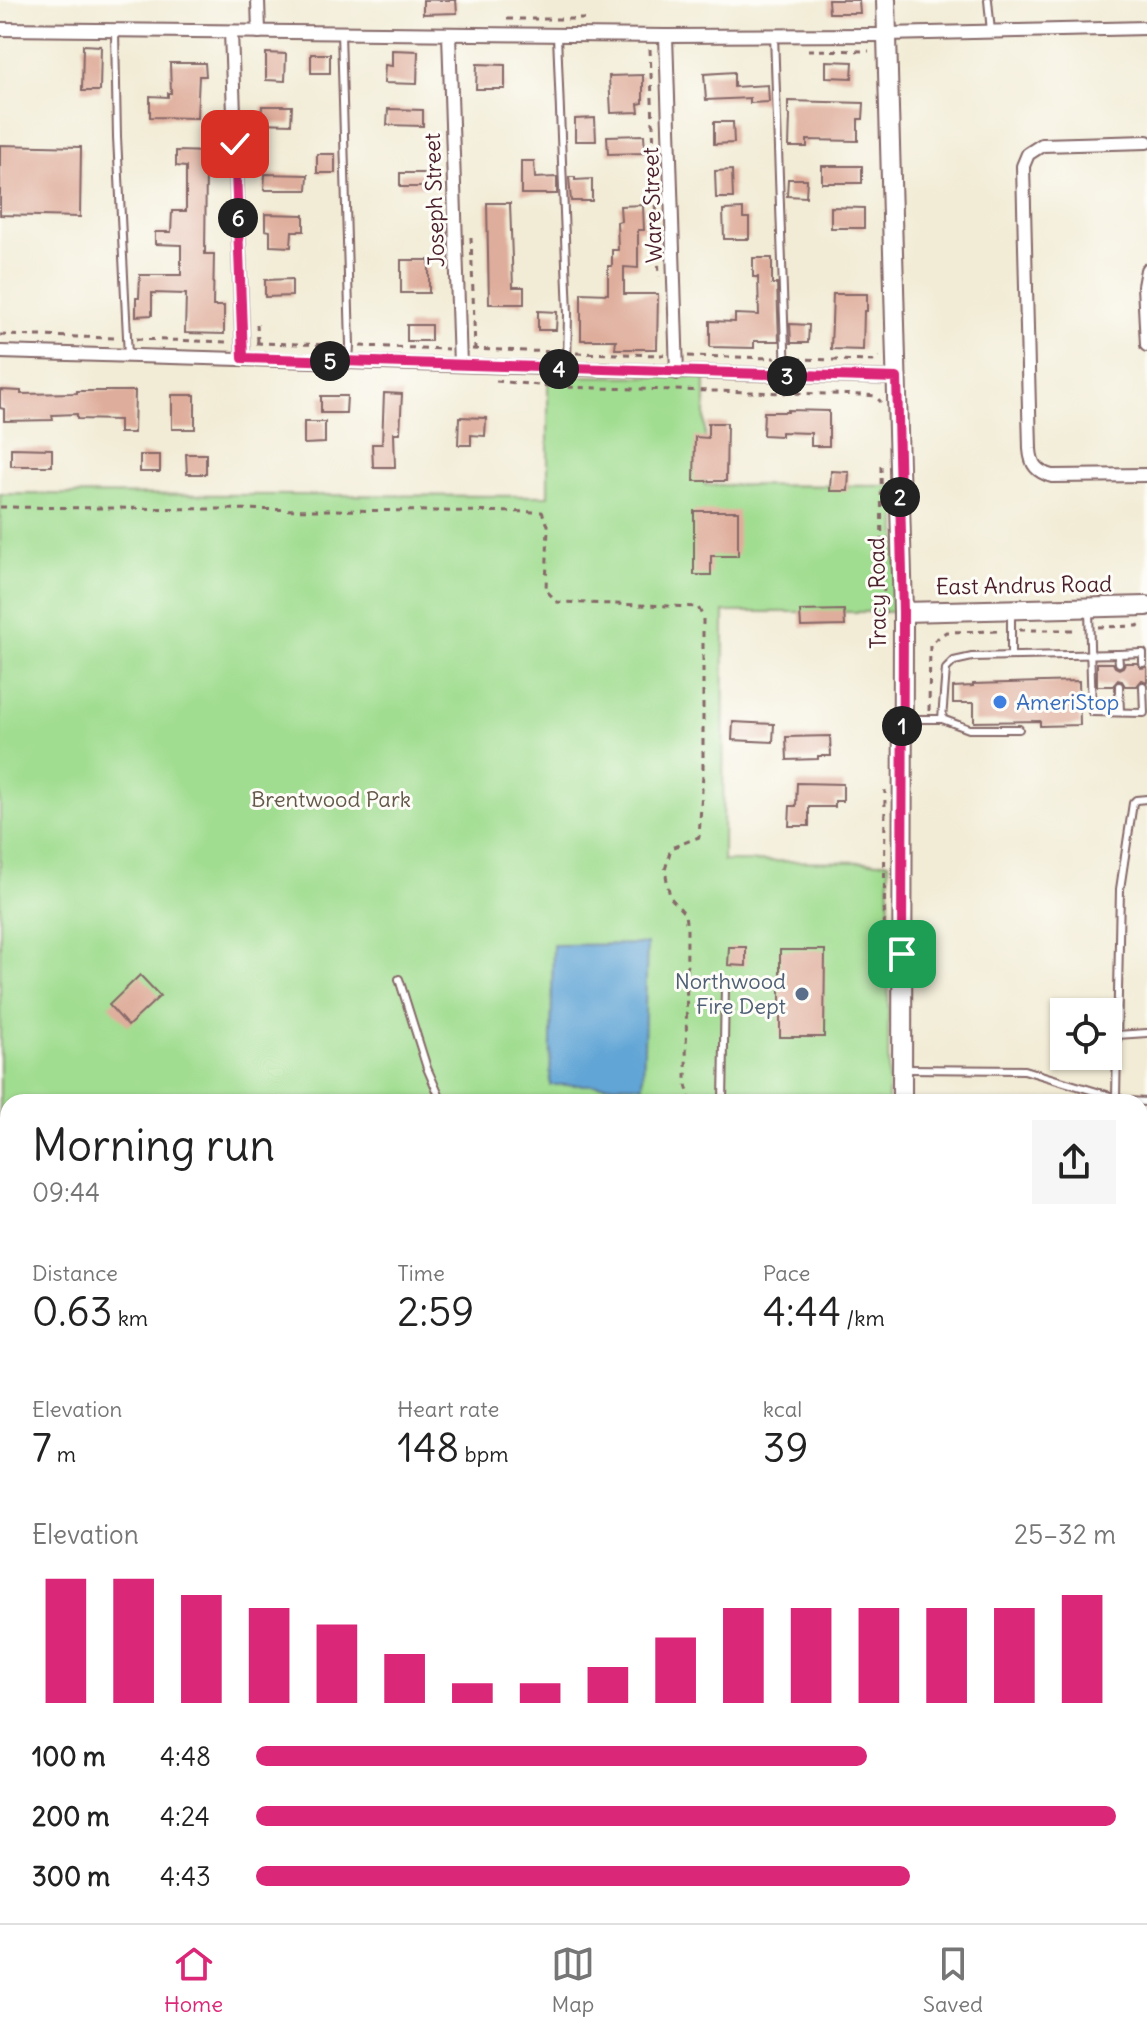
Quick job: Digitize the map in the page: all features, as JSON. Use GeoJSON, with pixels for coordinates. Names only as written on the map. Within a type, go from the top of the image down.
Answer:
{"type":"FeatureCollection","features":[{"type":"Feature","properties":{"kind":"street"},"geometry":{"type":"LineString","coordinates":[[258,0],[259,32]]}},
{"type":"Feature","properties":{"kind":"street","name":"Tracy Road"},"geometry":{"type":"LineString","coordinates":[[886,0],[903,612],[902,1094]]}},
{"type":"Feature","properties":{"kind":"street"},"geometry":{"type":"LineString","coordinates":[[0,29],[666,36],[1147,28]]}},
{"type":"Feature","properties":{"kind":"street"},"geometry":{"type":"LineString","coordinates":[[231,32],[243,358]]}},
{"type":"Feature","properties":{"kind":"street","name":"Joseph Street"},"geometry":{"type":"LineString","coordinates":[[449,34],[460,365]]}},
{"type":"Feature","properties":{"kind":"street","name":"Ware Street"},"geometry":{"type":"LineString","coordinates":[[666,36],[677,373]]}},
{"type":"Feature","properties":{"kind":"street"},"geometry":{"type":"LineString","coordinates":[[1147,142],[1042,145],[1028,154],[1023,166],[1030,449],[1033,464],[1043,474],[1052,476],[1147,475]]}},
{"type":"Feature","properties":{"kind":"street"},"geometry":{"type":"LineString","coordinates":[[1147,270],[1144,286],[1147,345]]}},
{"type":"Feature","properties":{"kind":"street"},"geometry":{"type":"LineString","coordinates":[[0,352],[897,378]]}},
{"type":"Feature","properties":{"kind":"street","name":"East Andrus Road"},"geometry":{"type":"LineString","coordinates":[[903,612],[1147,606]]}},
{"type":"Feature","properties":{"kind":"lane"},"geometry":{"type":"LineString","coordinates":[[988,0],[991,32]]}},
{"type":"Feature","properties":{"kind":"lane"},"geometry":{"type":"LineString","coordinates":[[115,30],[128,356]]}},
{"type":"Feature","properties":{"kind":"lane"},"geometry":{"type":"LineString","coordinates":[[341,32],[349,362]]}},
{"type":"Feature","properties":{"kind":"lane"},"geometry":{"type":"LineString","coordinates":[[557,35],[568,314],[567,369]]}},
{"type":"Feature","properties":{"kind":"lane"},"geometry":{"type":"LineString","coordinates":[[774,35],[786,376]]}},
{"type":"Feature","properties":{"kind":"lane"},"geometry":{"type":"LineString","coordinates":[[1089,607],[1092,712],[1144,713],[1143,686]]}},
{"type":"Feature","properties":{"kind":"lane"},"geometry":{"type":"LineString","coordinates":[[1011,609],[1011,656]]}},
{"type":"Feature","properties":{"kind":"lane"},"geometry":{"type":"LineString","coordinates":[[942,719],[946,669],[954,661],[972,657],[1143,653],[1143,663]]}},
{"type":"Feature","properties":{"kind":"lane"},"geometry":{"type":"LineString","coordinates":[[1118,654],[1119,663]]}},
{"type":"Feature","properties":{"kind":"lane"},"geometry":{"type":"LineString","coordinates":[[1119,686],[1120,712]]}},
{"type":"Feature","properties":{"kind":"lane"},"geometry":{"type":"LineString","coordinates":[[902,719],[942,719],[969,729],[1019,729]]}},
{"type":"Feature","properties":{"kind":"lane"},"geometry":{"type":"LineString","coordinates":[[1118,998],[1120,889],[1133,803],[1147,799]]}},
{"type":"Feature","properties":{"kind":"lane"},"geometry":{"type":"LineString","coordinates":[[399,979],[427,1068],[438,1094]]}},
{"type":"Feature","properties":{"kind":"lane"},"geometry":{"type":"LineString","coordinates":[[723,1094],[725,986]]}},
{"type":"Feature","properties":{"kind":"lane"},"geometry":{"type":"LineString","coordinates":[[1122,1035],[1147,1033]]}},
{"type":"Feature","properties":{"kind":"lane"},"geometry":{"type":"LineString","coordinates":[[901,1069],[1024,1070],[1103,1094]]}},
{"type":"Feature","properties":{"kind":"lane"},"geometry":{"type":"LineString","coordinates":[[1116,1070],[1116,1094]]}},
{"type":"Feature","properties":{"kind":"path"},"geometry":{"type":"LineString","coordinates":[[650,49],[659,278]]}},
{"type":"Feature","properties":{"kind":"path"},"geometry":{"type":"LineString","coordinates":[[493,381],[560,387],[871,395],[881,402]]}},
{"type":"Feature","properties":{"kind":"path"},"geometry":{"type":"LineString","coordinates":[[881,458],[885,621]]}},
{"type":"Feature","properties":{"kind":"path"},"geometry":{"type":"LineString","coordinates":[[0,507],[542,512],[548,525],[546,590],[557,602],[698,607],[703,617],[703,774],[699,837],[671,848],[665,870],[670,897],[685,914],[687,930],[686,1085],[689,1094]]}},
{"type":"Feature","properties":{"kind":"path"},"geometry":{"type":"LineString","coordinates":[[884,978],[885,780]]}},
{"type":"Feature","properties":{"kind":"green space","name":"Brentwood Park"},"geometry":{"type":"Polygon","coordinates":[[[548,376],[705,377],[705,485],[897,486],[897,612],[724,612],[723,861],[889,862],[888,1094],[0,1094],[0,494],[548,496],[548,376]]]}},
{"type":"Feature","properties":{"kind":"water"},"geometry":{"type":"Polygon","coordinates":[[[647,944],[643,1085],[550,1085],[553,945],[647,944]]]}},
{"type":"Feature","properties":{"kind":"building"},"geometry":{"type":"Polygon","coordinates":[[[423,0],[456,0],[457,13],[423,14],[423,0]]]}},
{"type":"Feature","properties":{"kind":"building"},"geometry":{"type":"Polygon","coordinates":[[[828,0],[859,0],[860,13],[829,13],[828,0]]]}},
{"type":"Feature","properties":{"kind":"building"},"geometry":{"type":"Polygon","coordinates":[[[83,45],[101,46],[100,91],[82,91],[83,45]]]}},
{"type":"Feature","properties":{"kind":"building"},"geometry":{"type":"Polygon","coordinates":[[[392,50],[418,51],[417,84],[384,83],[385,65],[392,66],[392,50]]]}},
{"type":"Feature","properties":{"kind":"building"},"geometry":{"type":"Polygon","coordinates":[[[266,53],[286,54],[285,81],[266,80],[266,53]]]}},
{"type":"Feature","properties":{"kind":"building"},"geometry":{"type":"Polygon","coordinates":[[[311,54],[330,54],[330,73],[311,73],[311,54]]]}},
{"type":"Feature","properties":{"kind":"building"},"geometry":{"type":"Polygon","coordinates":[[[826,61],[853,62],[852,78],[826,77],[826,61]]]}},
{"type":"Feature","properties":{"kind":"building"},"geometry":{"type":"Polygon","coordinates":[[[170,63],[205,63],[206,76],[199,76],[197,118],[150,117],[150,96],[168,97],[171,93],[170,63]]]}},
{"type":"Feature","properties":{"kind":"building"},"geometry":{"type":"Polygon","coordinates":[[[477,64],[505,65],[505,89],[476,89],[477,64]]]}},
{"type":"Feature","properties":{"kind":"building"},"geometry":{"type":"Polygon","coordinates":[[[734,72],[734,87],[768,85],[769,102],[750,103],[750,98],[706,100],[704,74],[734,72]]]}},
{"type":"Feature","properties":{"kind":"building"},"geometry":{"type":"Polygon","coordinates":[[[643,75],[643,103],[638,104],[639,112],[611,113],[609,76],[643,75]]]}},
{"type":"Feature","properties":{"kind":"building"},"geometry":{"type":"Polygon","coordinates":[[[788,101],[864,103],[863,119],[858,119],[858,141],[807,140],[807,147],[789,147],[788,101]]]}},
{"type":"Feature","properties":{"kind":"building"},"geometry":{"type":"Polygon","coordinates":[[[262,106],[292,106],[291,124],[261,123],[262,106]]]}},
{"type":"Feature","properties":{"kind":"building"},"geometry":{"type":"Polygon","coordinates":[[[388,109],[423,110],[423,126],[387,125],[388,109]]]}},
{"type":"Feature","properties":{"kind":"building"},"geometry":{"type":"Polygon","coordinates":[[[595,118],[596,141],[575,141],[575,119],[595,118]]]}},
{"type":"Feature","properties":{"kind":"building"},"geometry":{"type":"Polygon","coordinates":[[[714,122],[733,122],[734,143],[714,144],[714,122]]]}},
{"type":"Feature","properties":{"kind":"building"},"geometry":{"type":"Polygon","coordinates":[[[644,135],[645,153],[608,154],[607,136],[644,135]]]}},
{"type":"Feature","properties":{"kind":"building"},"geometry":{"type":"Polygon","coordinates":[[[0,145],[81,147],[80,217],[0,215],[0,145]]]}},
{"type":"Feature","properties":{"kind":"building"},"geometry":{"type":"Polygon","coordinates":[[[176,151],[211,152],[211,167],[206,167],[205,254],[214,254],[213,306],[224,306],[224,334],[185,333],[186,294],[152,293],[152,315],[136,316],[140,275],[181,275],[181,245],[155,244],[155,232],[171,232],[172,211],[186,211],[186,167],[176,166],[176,151]]]}},
{"type":"Feature","properties":{"kind":"building"},"geometry":{"type":"Polygon","coordinates":[[[317,154],[335,154],[335,173],[317,173],[317,154]]]}},
{"type":"Feature","properties":{"kind":"building"},"geometry":{"type":"Polygon","coordinates":[[[521,161],[534,161],[535,178],[557,177],[557,194],[521,194],[521,161]]]}},
{"type":"Feature","properties":{"kind":"building"},"geometry":{"type":"Polygon","coordinates":[[[822,166],[862,166],[862,183],[822,183],[822,166]]]}},
{"type":"Feature","properties":{"kind":"building"},"geometry":{"type":"Polygon","coordinates":[[[732,170],[733,198],[716,198],[715,171],[732,170]]]}},
{"type":"Feature","properties":{"kind":"building"},"geometry":{"type":"Polygon","coordinates":[[[400,173],[431,173],[431,187],[400,187],[400,173]]]}},
{"type":"Feature","properties":{"kind":"building"},"geometry":{"type":"Polygon","coordinates":[[[265,174],[308,175],[307,190],[264,190],[265,174]]]}},
{"type":"Feature","properties":{"kind":"building"},"geometry":{"type":"Polygon","coordinates":[[[569,177],[575,177],[575,180],[592,179],[592,201],[571,201],[569,177]]]}},
{"type":"Feature","properties":{"kind":"building"},"geometry":{"type":"Polygon","coordinates":[[[788,179],[807,179],[806,197],[787,196],[788,179]]]}},
{"type":"Feature","properties":{"kind":"building"},"geometry":{"type":"Polygon","coordinates":[[[487,203],[510,203],[513,287],[524,287],[524,304],[489,304],[487,203]]]}},
{"type":"Feature","properties":{"kind":"building"},"geometry":{"type":"Polygon","coordinates":[[[643,205],[644,230],[638,230],[638,268],[624,267],[624,294],[658,294],[657,349],[615,349],[616,340],[581,340],[581,293],[608,294],[608,266],[612,266],[612,250],[618,250],[620,206],[643,205]]]}},
{"type":"Feature","properties":{"kind":"building"},"geometry":{"type":"Polygon","coordinates":[[[831,207],[864,208],[864,228],[831,228],[831,207]]]}},
{"type":"Feature","properties":{"kind":"building"},"geometry":{"type":"Polygon","coordinates":[[[743,209],[743,218],[749,218],[749,239],[724,239],[723,210],[743,209]]]}},
{"type":"Feature","properties":{"kind":"building"},"geometry":{"type":"Polygon","coordinates":[[[265,214],[304,215],[304,231],[292,231],[291,247],[270,246],[270,231],[265,230],[265,214]]]}},
{"type":"Feature","properties":{"kind":"building"},"geometry":{"type":"Polygon","coordinates":[[[753,258],[772,258],[772,284],[777,284],[779,341],[754,341],[754,348],[710,347],[710,321],[735,322],[735,314],[759,315],[758,277],[753,277],[753,258]]]}},
{"type":"Feature","properties":{"kind":"building"},"geometry":{"type":"Polygon","coordinates":[[[401,260],[429,260],[429,293],[401,293],[401,260]]]}},
{"type":"Feature","properties":{"kind":"building"},"geometry":{"type":"Polygon","coordinates":[[[292,279],[292,296],[265,297],[265,280],[292,279]]]}},
{"type":"Feature","properties":{"kind":"building"},"geometry":{"type":"Polygon","coordinates":[[[833,294],[867,294],[863,350],[831,349],[833,294]]]}},
{"type":"Feature","properties":{"kind":"building"},"geometry":{"type":"Polygon","coordinates":[[[538,311],[557,312],[556,330],[538,330],[538,311]]]}},
{"type":"Feature","properties":{"kind":"building"},"geometry":{"type":"Polygon","coordinates":[[[790,324],[809,325],[808,343],[791,343],[790,324]]]}},
{"type":"Feature","properties":{"kind":"building"},"geometry":{"type":"Polygon","coordinates":[[[407,325],[431,325],[431,341],[407,341],[407,325]]]}},
{"type":"Feature","properties":{"kind":"building"},"geometry":{"type":"Polygon","coordinates":[[[0,390],[21,391],[21,394],[135,391],[134,433],[119,433],[119,420],[77,419],[77,414],[52,415],[53,420],[4,421],[0,390]]]}},
{"type":"Feature","properties":{"kind":"building"},"geometry":{"type":"Polygon","coordinates":[[[384,393],[402,394],[400,433],[394,433],[395,467],[373,467],[372,444],[382,444],[384,393]]]}},
{"type":"Feature","properties":{"kind":"building"},"geometry":{"type":"Polygon","coordinates":[[[172,395],[195,395],[195,429],[172,429],[172,395]]]}},
{"type":"Feature","properties":{"kind":"building"},"geometry":{"type":"Polygon","coordinates":[[[321,396],[347,396],[346,413],[321,413],[321,396]]]}},
{"type":"Feature","properties":{"kind":"building"},"geometry":{"type":"Polygon","coordinates":[[[829,411],[829,446],[811,446],[811,433],[763,435],[764,412],[829,411]]]}},
{"type":"Feature","properties":{"kind":"building"},"geometry":{"type":"Polygon","coordinates":[[[459,417],[486,418],[485,436],[471,435],[471,445],[458,445],[459,417]]]}},
{"type":"Feature","properties":{"kind":"building"},"geometry":{"type":"Polygon","coordinates":[[[304,422],[325,422],[325,443],[304,444],[304,422]]]}},
{"type":"Feature","properties":{"kind":"building"},"geometry":{"type":"Polygon","coordinates":[[[708,423],[727,423],[726,481],[694,481],[695,437],[708,438],[708,423]]]}},
{"type":"Feature","properties":{"kind":"building"},"geometry":{"type":"Polygon","coordinates":[[[11,448],[52,449],[52,466],[11,466],[11,448]]]}},
{"type":"Feature","properties":{"kind":"building"},"geometry":{"type":"Polygon","coordinates":[[[186,454],[206,454],[206,474],[187,474],[186,454]]]}},
{"type":"Feature","properties":{"kind":"building"},"geometry":{"type":"Polygon","coordinates":[[[140,455],[160,455],[160,472],[140,472],[140,455]]]}},
{"type":"Feature","properties":{"kind":"building"},"geometry":{"type":"Polygon","coordinates":[[[831,471],[849,472],[848,491],[830,491],[831,471]]]}},
{"type":"Feature","properties":{"kind":"building"},"geometry":{"type":"Polygon","coordinates":[[[694,511],[738,511],[738,556],[711,556],[711,575],[694,575],[694,511]]]}},
{"type":"Feature","properties":{"kind":"building"},"geometry":{"type":"Polygon","coordinates":[[[844,610],[845,626],[801,627],[800,611],[844,610]]]}},
{"type":"Feature","properties":{"kind":"building"},"geometry":{"type":"Polygon","coordinates":[[[1097,663],[1113,663],[1119,669],[1125,663],[1137,663],[1141,668],[1147,667],[1147,682],[1142,680],[1137,686],[1125,686],[1118,680],[1113,686],[1097,686],[1097,663]]]}},
{"type":"Feature","properties":{"kind":"building"},"geometry":{"type":"Polygon","coordinates":[[[1079,681],[1080,725],[1040,726],[1040,721],[974,722],[974,703],[953,703],[953,687],[1079,681]]]}},
{"type":"Feature","properties":{"kind":"building"},"geometry":{"type":"Polygon","coordinates":[[[733,722],[774,724],[773,742],[732,740],[733,722]]]}},
{"type":"Feature","properties":{"kind":"building"},"geometry":{"type":"Polygon","coordinates":[[[830,736],[831,756],[787,760],[786,737],[830,736]]]}},
{"type":"Feature","properties":{"kind":"building"},"geometry":{"type":"Polygon","coordinates":[[[797,783],[843,784],[843,801],[835,801],[835,807],[809,807],[809,826],[789,826],[790,806],[796,806],[797,783]]]}},
{"type":"Feature","properties":{"kind":"building"},"geometry":{"type":"Polygon","coordinates":[[[729,947],[746,947],[746,966],[728,965],[729,947]]]}},
{"type":"Feature","properties":{"kind":"building","name":"Northwood Fire Dept"},"geometry":{"type":"Polygon","coordinates":[[[780,950],[825,950],[824,1037],[780,1037],[780,950]]]}},
{"type":"Feature","properties":{"kind":"building"},"geometry":{"type":"Polygon","coordinates":[[[140,975],[160,996],[128,1026],[109,1005],[140,975]]]}},
{"type":"Feature","properties":{"kind":"place","name":"AmeriStop"},"geometry":{"type":"Point","coordinates":[1000,702]}},
{"type":"Feature","properties":{"kind":"place","name":"Northwood Fire Dept"},"geometry":{"type":"Point","coordinates":[802,994]}},
{"type":"Feature","properties":{"kind":"route"},"geometry":{"type":"LineString","coordinates":[[235,144],[243,358],[897,378],[903,612],[902,954]]}}]}
